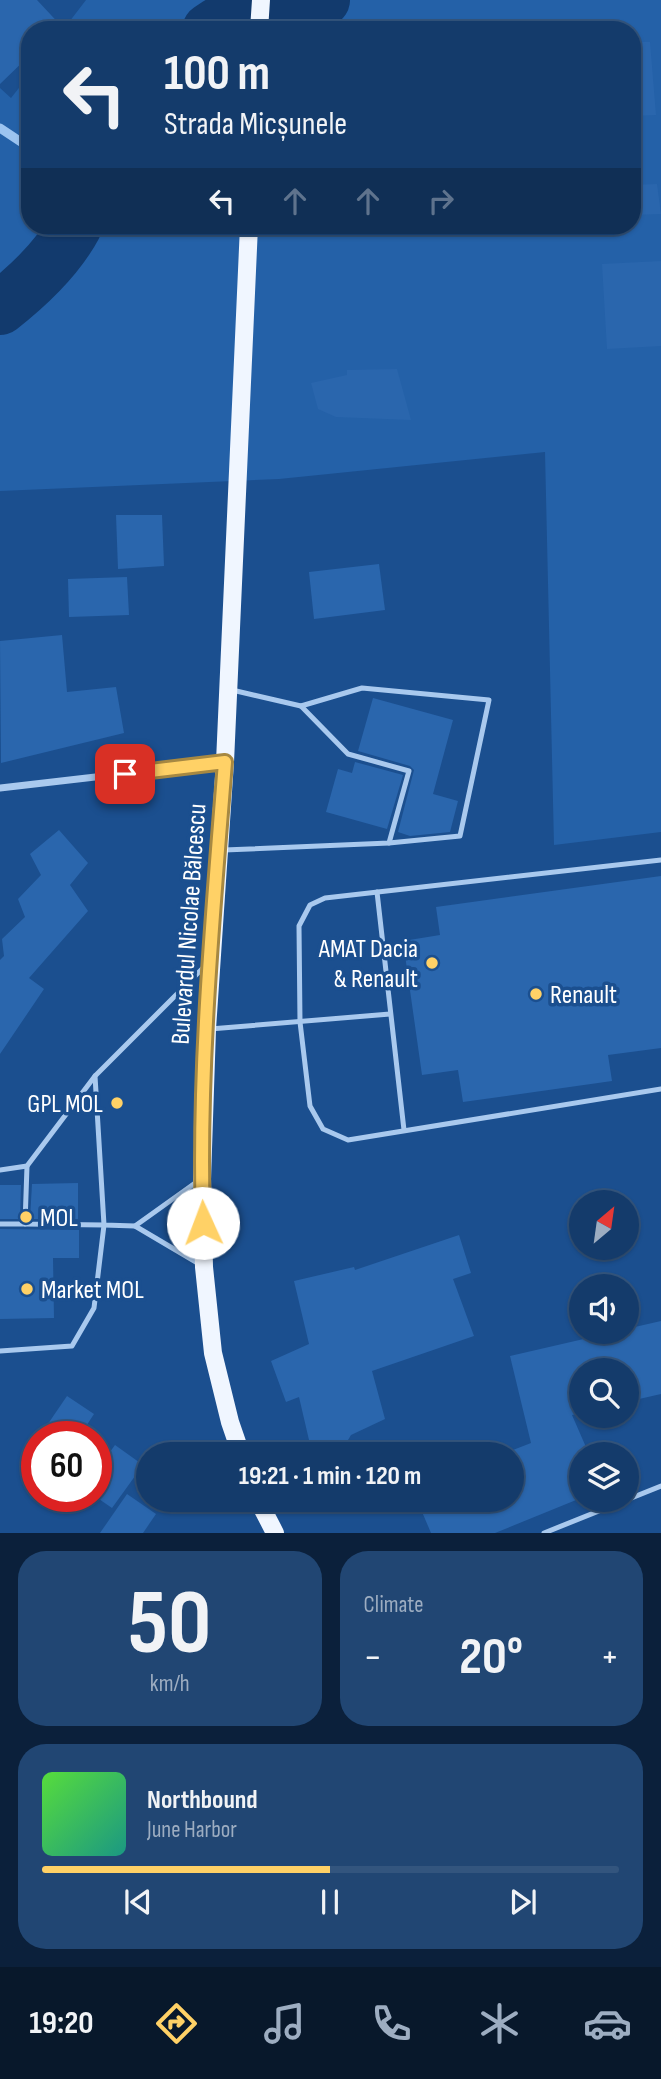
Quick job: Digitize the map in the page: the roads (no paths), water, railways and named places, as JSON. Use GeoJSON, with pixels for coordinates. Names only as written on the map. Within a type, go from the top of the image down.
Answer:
{"type":"FeatureCollection","features":[{"type":"Feature","properties":{"kind":"main road"},"geometry":{"type":"LineString","coordinates":[[260,21],[261,0]]}},
{"type":"Feature","properties":{"kind":"main road","name":"Bulevardul Nicolae Bălcescu"},"geometry":{"type":"LineString","coordinates":[[237,1442],[213,1353],[204,1267],[202,1179],[206,1030],[225,762],[226,689],[249,235]]}},
{"type":"Feature","properties":{"kind":"main road"},"geometry":{"type":"LineString","coordinates":[[264,1512],[275,1533]]}},
{"type":"Feature","properties":{"kind":"street"},"geometry":{"type":"LineString","coordinates":[[0,788],[225,762]]}},
{"type":"Feature","properties":{"kind":"lane"},"geometry":{"type":"LineString","coordinates":[[217,850],[460,836],[488,700],[362,688],[301,705],[226,689]]}},
{"type":"Feature","properties":{"kind":"lane"},"geometry":{"type":"LineString","coordinates":[[301,705],[348,754],[409,771],[389,842]]}},
{"type":"Feature","properties":{"kind":"lane"},"geometry":{"type":"LineString","coordinates":[[661,860],[325,898],[310,905],[299,926],[300,1022],[310,1106],[323,1129],[348,1140],[661,1089]]}},
{"type":"Feature","properties":{"kind":"lane"},"geometry":{"type":"LineString","coordinates":[[377,892],[404,1130]]}},
{"type":"Feature","properties":{"kind":"lane"},"geometry":{"type":"LineString","coordinates":[[25,1224],[27,1166],[95,1076],[211,961]]}},
{"type":"Feature","properties":{"kind":"lane"},"geometry":{"type":"LineString","coordinates":[[206,1030],[390,1014]]}},
{"type":"Feature","properties":{"kind":"lane"},"geometry":{"type":"LineString","coordinates":[[0,1350],[72,1346],[94,1308],[104,1225],[95,1076]]}},
{"type":"Feature","properties":{"kind":"lane"},"geometry":{"type":"LineString","coordinates":[[0,1170],[27,1166]]}},
{"type":"Feature","properties":{"kind":"lane"},"geometry":{"type":"LineString","coordinates":[[135,1226],[202,1179]]}},
{"type":"Feature","properties":{"kind":"lane"},"geometry":{"type":"LineString","coordinates":[[0,1224],[135,1226],[204,1267]]}},
{"type":"Feature","properties":{"kind":"lane"},"geometry":{"type":"LineString","coordinates":[[544,1533],[661,1486]]}},
{"type":"Feature","properties":{"kind":"waterway"},"geometry":{"type":"LineString","coordinates":[[231,21],[323,0]]}},
{"type":"Feature","properties":{"kind":"waterway"},"geometry":{"type":"LineString","coordinates":[[0,128],[21,142]]}},
{"type":"Feature","properties":{"kind":"waterway"},"geometry":{"type":"LineString","coordinates":[[0,308],[42,271],[70,235]]}},
{"type":"Feature","properties":{"kind":"place","name":"AMAT Dacia & Renault"},"geometry":{"type":"Point","coordinates":[432,963]}},
{"type":"Feature","properties":{"kind":"place","name":"Renault"},"geometry":{"type":"Point","coordinates":[536,994]}},
{"type":"Feature","properties":{"kind":"place","name":"GPL MOL"},"geometry":{"type":"Point","coordinates":[117,1103]}},
{"type":"Feature","properties":{"kind":"place","name":"MOL"},"geometry":{"type":"Point","coordinates":[26,1217]}},
{"type":"Feature","properties":{"kind":"place","name":"Market MOL"},"geometry":{"type":"Point","coordinates":[27,1289]}}]}
